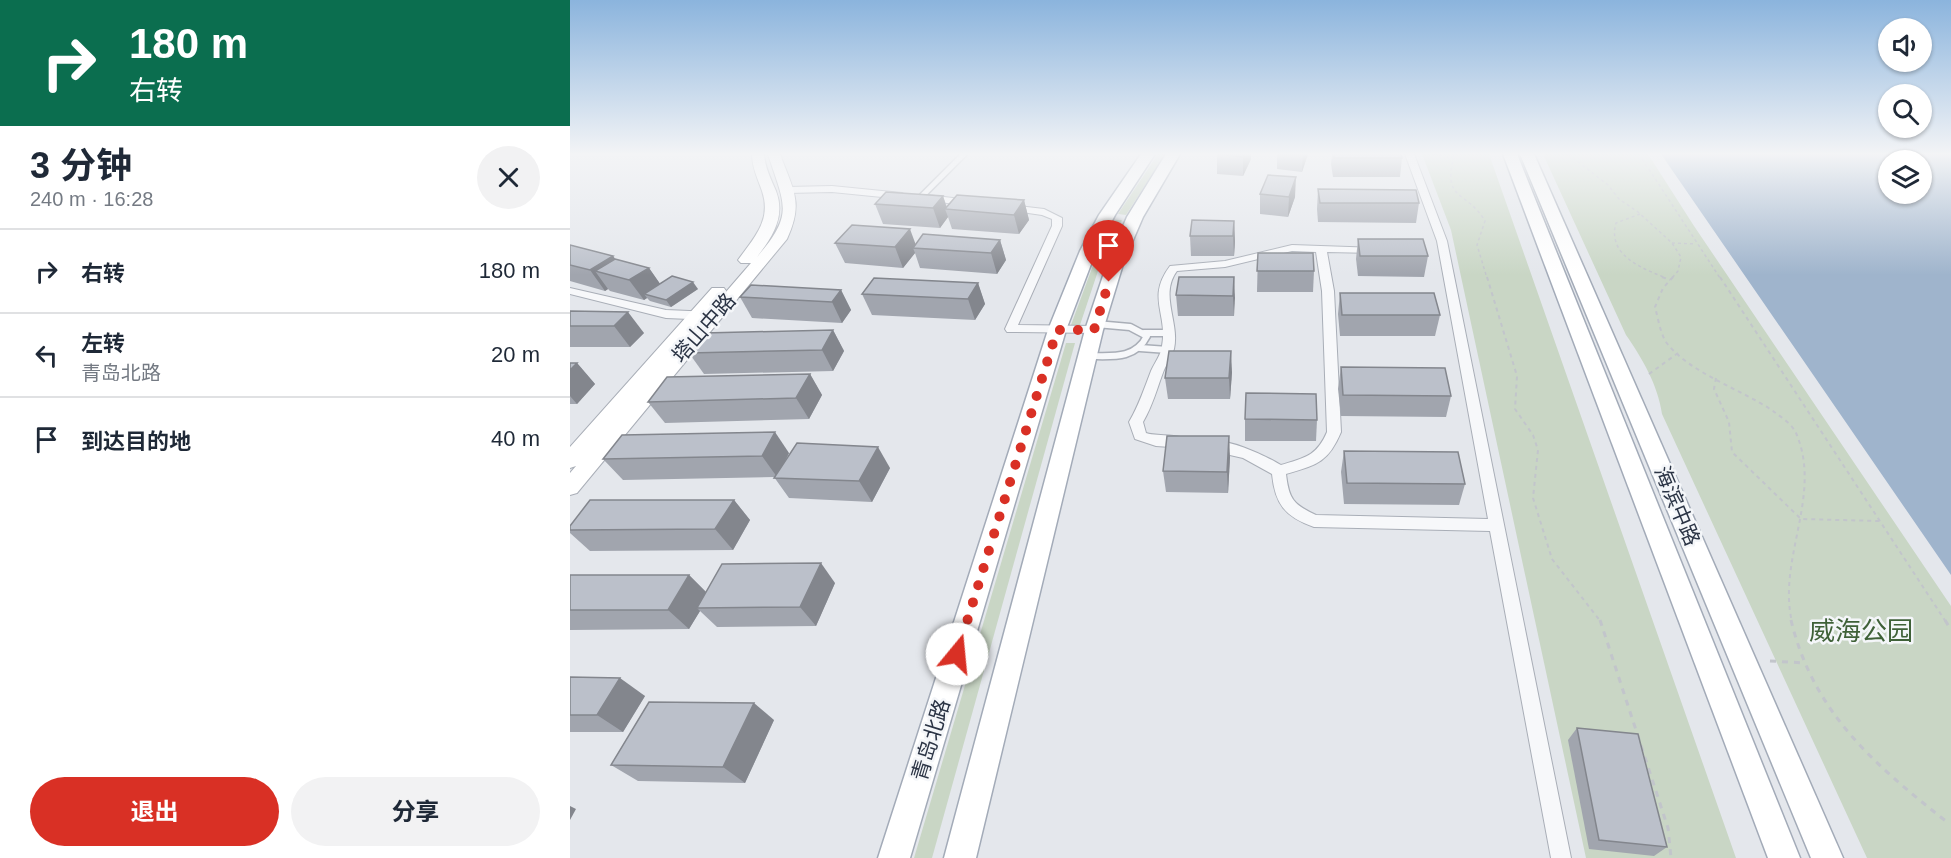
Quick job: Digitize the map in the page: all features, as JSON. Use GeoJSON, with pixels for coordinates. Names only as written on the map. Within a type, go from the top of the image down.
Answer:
{"type":"FeatureCollection","features":[{"type":"Feature","properties":{"kind":"main road","name":"塔山中路"},"geometry":{"type":"LineString","coordinates":[[570,487],[761,242],[775,208],[769,194]]}},
{"type":"Feature","properties":{"kind":"main road","name":"塔山中路"},"geometry":{"type":"LineString","coordinates":[[570,460],[704,316],[780,239],[789,220],[791,204],[788,194]]}},
{"type":"Feature","properties":{"kind":"main road","name":"青岛北路"},"geometry":{"type":"LineString","coordinates":[[894,858],[1057,330],[1088,251],[1121,194]]}},
{"type":"Feature","properties":{"kind":"main road"},"geometry":{"type":"LineString","coordinates":[[960,858],[1095,327],[1116,261],[1135,217],[1149,194]]}},
{"type":"Feature","properties":{"kind":"main road","name":"海滨中路"},"geometry":{"type":"LineString","coordinates":[[1526,194],[1784,858]]}},
{"type":"Feature","properties":{"kind":"main road","name":"海滨中路"},"geometry":{"type":"LineString","coordinates":[[1544,194],[1827,858]]}},
{"type":"Feature","properties":{"kind":"street"},"geometry":{"type":"LineString","coordinates":[[888,194],[985,205]]}},
{"type":"Feature","properties":{"kind":"street"},"geometry":{"type":"LineString","coordinates":[[1425,194],[1443,241],[1561,858]]}},
{"type":"Feature","properties":{"kind":"street"},"geometry":{"type":"LineString","coordinates":[[997,206],[1044,212],[1057,218],[1056,226],[1011,330],[1095,327]]}},
{"type":"Feature","properties":{"kind":"street"},"geometry":{"type":"LineString","coordinates":[[1279,471],[1258,457],[1231,448],[1156,441],[1140,436],[1136,422],[1147,403],[1157,371],[1168,350],[1170,333],[1162,287],[1166,276],[1174,268],[1225,264],[1292,248],[1387,250]]}},
{"type":"Feature","properties":{"kind":"street"},"geometry":{"type":"LineString","coordinates":[[1279,471],[1308,462],[1328,449],[1334,432],[1328,291],[1321,249]]}},
{"type":"Feature","properties":{"kind":"street"},"geometry":{"type":"LineString","coordinates":[[570,291],[666,314],[704,316]]}},
{"type":"Feature","properties":{"kind":"street"},"geometry":{"type":"LineString","coordinates":[[1279,471],[1281,496],[1292,510],[1314,521],[1496,525]]}},
{"type":"Feature","properties":{"kind":"lane"},"geometry":{"type":"LineString","coordinates":[[921,197],[924,194]]}},
{"type":"Feature","properties":{"kind":"lane"},"geometry":{"type":"LineString","coordinates":[[1087,356],[1127,355],[1140,348],[1147,336],[1139,329],[1123,325],[1095,327]]}},
{"type":"Feature","properties":{"kind":"lane"},"geometry":{"type":"LineString","coordinates":[[1144,333],[1170,333]]}},
{"type":"Feature","properties":{"kind":"lane"},"geometry":{"type":"LineString","coordinates":[[1140,348],[1168,350]]}},
{"type":"Feature","properties":{"kind":"path"},"geometry":{"type":"LineString","coordinates":[[1458,194],[1463,200],[1478,209],[1485,220],[1478,245],[1517,376],[1515,409],[1533,435],[1538,450],[1533,498],[1552,560],[1602,623],[1668,828],[1671,858]]}},
{"type":"Feature","properties":{"kind":"path"},"geometry":{"type":"LineString","coordinates":[[1616,194],[1672,243],[1681,257],[1678,272],[1664,288],[1655,306],[1666,341],[1678,353],[1716,378],[1759,400],[1795,430],[1804,465],[1802,519],[1788,581],[1791,626],[1810,677],[1840,727],[1882,771],[1947,822]]}},
{"type":"Feature","properties":{"kind":"path"},"geometry":{"type":"LineString","coordinates":[[1665,194],[1951,630]]}},
{"type":"Feature","properties":{"kind":"path"},"geometry":{"type":"LineString","coordinates":[[1640,214],[1616,223],[1612,231],[1615,245],[1627,259],[1645,270],[1670,280]]}},
{"type":"Feature","properties":{"kind":"path"},"geometry":{"type":"LineString","coordinates":[[1672,243],[1697,244]]}},
{"type":"Feature","properties":{"kind":"path"},"geometry":{"type":"LineString","coordinates":[[1649,374],[1678,353]]}},
{"type":"Feature","properties":{"kind":"path"},"geometry":{"type":"LineString","coordinates":[[1716,378],[1714,389],[1729,422],[1732,452],[1802,519],[1879,522]]}},
{"type":"Feature","properties":{"kind":"path"},"geometry":{"type":"LineString","coordinates":[[1770,661],[1805,663]]}},
{"type":"Feature","properties":{"kind":"green space"},"geometry":{"type":"Polygon","coordinates":[[[1131,194],[1139,194],[1126,215],[1118,214],[1131,194]]]}},
{"type":"Feature","properties":{"kind":"green space"},"geometry":{"type":"Polygon","coordinates":[[[1437,194],[1503,194],[1736,858],[1586,858],[1451,230],[1437,194]]]}},
{"type":"Feature","properties":{"kind":"green space","name":"威海公园"},"geometry":{"type":"Polygon","coordinates":[[[1561,194],[1674,194],[1951,606],[1951,858],[1867,858],[1662,414],[1657,393],[1648,372],[1626,335],[1561,194]]]}},
{"type":"Feature","properties":{"kind":"green space"},"geometry":{"type":"Polygon","coordinates":[[[1115,220],[1122,220],[1099,268],[1080,325],[1071,325],[1092,268],[1115,220]]]}},
{"type":"Feature","properties":{"kind":"green space"},"geometry":{"type":"Polygon","coordinates":[[[1066,343],[1075,343],[932,858],[914,858],[1066,343]]]}},
{"type":"Feature","properties":{"kind":"water"},"geometry":{"type":"Polygon","coordinates":[[[1689,194],[1878,194],[1878,204],[1932,204],[1932,194],[1951,194],[1951,575],[1689,194]]]}},
{"type":"Feature","properties":{"kind":"building"},"geometry":{"type":"Polygon","coordinates":[[[884,194],[943,196],[933,208],[875,204],[884,194]]]}},
{"type":"Feature","properties":{"kind":"building"},"geometry":{"type":"Polygon","coordinates":[[[1260,194],[1290,194],[1289,197],[1260,194]]]}},
{"type":"Feature","properties":{"kind":"building"},"geometry":{"type":"Polygon","coordinates":[[[1319,194],[1417,194],[1419,203],[1320,203],[1319,194]]]}},
{"type":"Feature","properties":{"kind":"building"},"geometry":{"type":"Polygon","coordinates":[[[957,195],[1024,200],[1014,215],[945,209],[957,195]]]}},
{"type":"Feature","properties":{"kind":"building"},"geometry":{"type":"Polygon","coordinates":[[[1192,220],[1234,221],[1233,236],[1190,236],[1192,220]]]}},
{"type":"Feature","properties":{"kind":"building"},"geometry":{"type":"Polygon","coordinates":[[[852,225],[910,229],[895,247],[835,243],[852,225]]]}},
{"type":"Feature","properties":{"kind":"building"},"geometry":{"type":"Polygon","coordinates":[[[923,234],[1000,240],[991,253],[913,248],[923,234]]]}},
{"type":"Feature","properties":{"kind":"building"},"geometry":{"type":"Polygon","coordinates":[[[1358,239],[1423,239],[1428,256],[1360,256],[1358,239]]]}},
{"type":"Feature","properties":{"kind":"building"},"geometry":{"type":"Polygon","coordinates":[[[570,245],[613,256],[590,270],[570,265],[570,245]]]}},
{"type":"Feature","properties":{"kind":"building"},"geometry":{"type":"Polygon","coordinates":[[[1258,253],[1313,253],[1314,271],[1257,271],[1258,253]]]}},
{"type":"Feature","properties":{"kind":"building"},"geometry":{"type":"Polygon","coordinates":[[[615,259],[649,268],[629,280],[595,271],[615,259]]]}},
{"type":"Feature","properties":{"kind":"building"},"geometry":{"type":"Polygon","coordinates":[[[672,276],[693,282],[666,300],[644,294],[672,276]]]}},
{"type":"Feature","properties":{"kind":"building"},"geometry":{"type":"Polygon","coordinates":[[[1179,277],[1234,277],[1233,296],[1176,295],[1179,277]]]}},
{"type":"Feature","properties":{"kind":"building"},"geometry":{"type":"Polygon","coordinates":[[[874,278],[978,283],[968,299],[862,294],[874,278]]]}},
{"type":"Feature","properties":{"kind":"building"},"geometry":{"type":"Polygon","coordinates":[[[751,285],[841,290],[832,302],[740,297],[751,285]]]}},
{"type":"Feature","properties":{"kind":"building"},"geometry":{"type":"Polygon","coordinates":[[[1340,293],[1434,293],[1440,315],[1342,315],[1340,293]]]}},
{"type":"Feature","properties":{"kind":"building"},"geometry":{"type":"Polygon","coordinates":[[[570,311],[628,312],[614,326],[570,326],[570,311]]]}},
{"type":"Feature","properties":{"kind":"building"},"geometry":{"type":"Polygon","coordinates":[[[833,330],[822,350],[689,353],[704,333],[833,330]]]}},
{"type":"Feature","properties":{"kind":"building"},"geometry":{"type":"Polygon","coordinates":[[[1169,351],[1231,351],[1229,378],[1165,378],[1169,351]]]}},
{"type":"Feature","properties":{"kind":"building"},"geometry":{"type":"Polygon","coordinates":[[[570,363],[577,363],[570,370],[570,363]]]}},
{"type":"Feature","properties":{"kind":"building"},"geometry":{"type":"Polygon","coordinates":[[[1341,367],[1445,368],[1451,396],[1343,395],[1341,367]]]}},
{"type":"Feature","properties":{"kind":"building"},"geometry":{"type":"Polygon","coordinates":[[[810,374],[796,398],[648,402],[667,377],[810,374]]]}},
{"type":"Feature","properties":{"kind":"building"},"geometry":{"type":"Polygon","coordinates":[[[1246,393],[1316,394],[1317,420],[1245,419],[1246,393]]]}},
{"type":"Feature","properties":{"kind":"building"},"geometry":{"type":"Polygon","coordinates":[[[775,432],[762,456],[603,459],[622,435],[775,432]]]}},
{"type":"Feature","properties":{"kind":"building"},"geometry":{"type":"Polygon","coordinates":[[[1167,436],[1229,436],[1227,472],[1163,471],[1167,436]]]}},
{"type":"Feature","properties":{"kind":"building"},"geometry":{"type":"Polygon","coordinates":[[[797,443],[878,447],[859,481],[774,478],[797,443]]]}},
{"type":"Feature","properties":{"kind":"building"},"geometry":{"type":"Polygon","coordinates":[[[1344,451],[1458,452],[1465,484],[1347,483],[1344,451]]]}},
{"type":"Feature","properties":{"kind":"building"},"geometry":{"type":"Polygon","coordinates":[[[590,500],[734,500],[715,529],[570,530],[570,526],[590,500]]]}},
{"type":"Feature","properties":{"kind":"building"},"geometry":{"type":"Polygon","coordinates":[[[821,563],[800,607],[697,608],[722,564],[821,563]]]}},
{"type":"Feature","properties":{"kind":"building"},"geometry":{"type":"Polygon","coordinates":[[[570,575],[689,575],[668,610],[570,610],[570,575]]]}},
{"type":"Feature","properties":{"kind":"building"},"geometry":{"type":"Polygon","coordinates":[[[570,677],[620,678],[597,715],[570,715],[570,677]]]}},
{"type":"Feature","properties":{"kind":"building"},"geometry":{"type":"Polygon","coordinates":[[[649,702],[754,703],[723,767],[611,765],[649,702]]]}},
{"type":"Feature","properties":{"kind":"building"},"geometry":{"type":"Polygon","coordinates":[[[1577,728],[1638,734],[1667,847],[1599,840],[1577,728]]]}},
{"type":"Feature","properties":{"kind":"route"},"geometry":{"type":"LineString","coordinates":[[957,654],[1057,330],[1094,330],[1109,282]]}}]}
